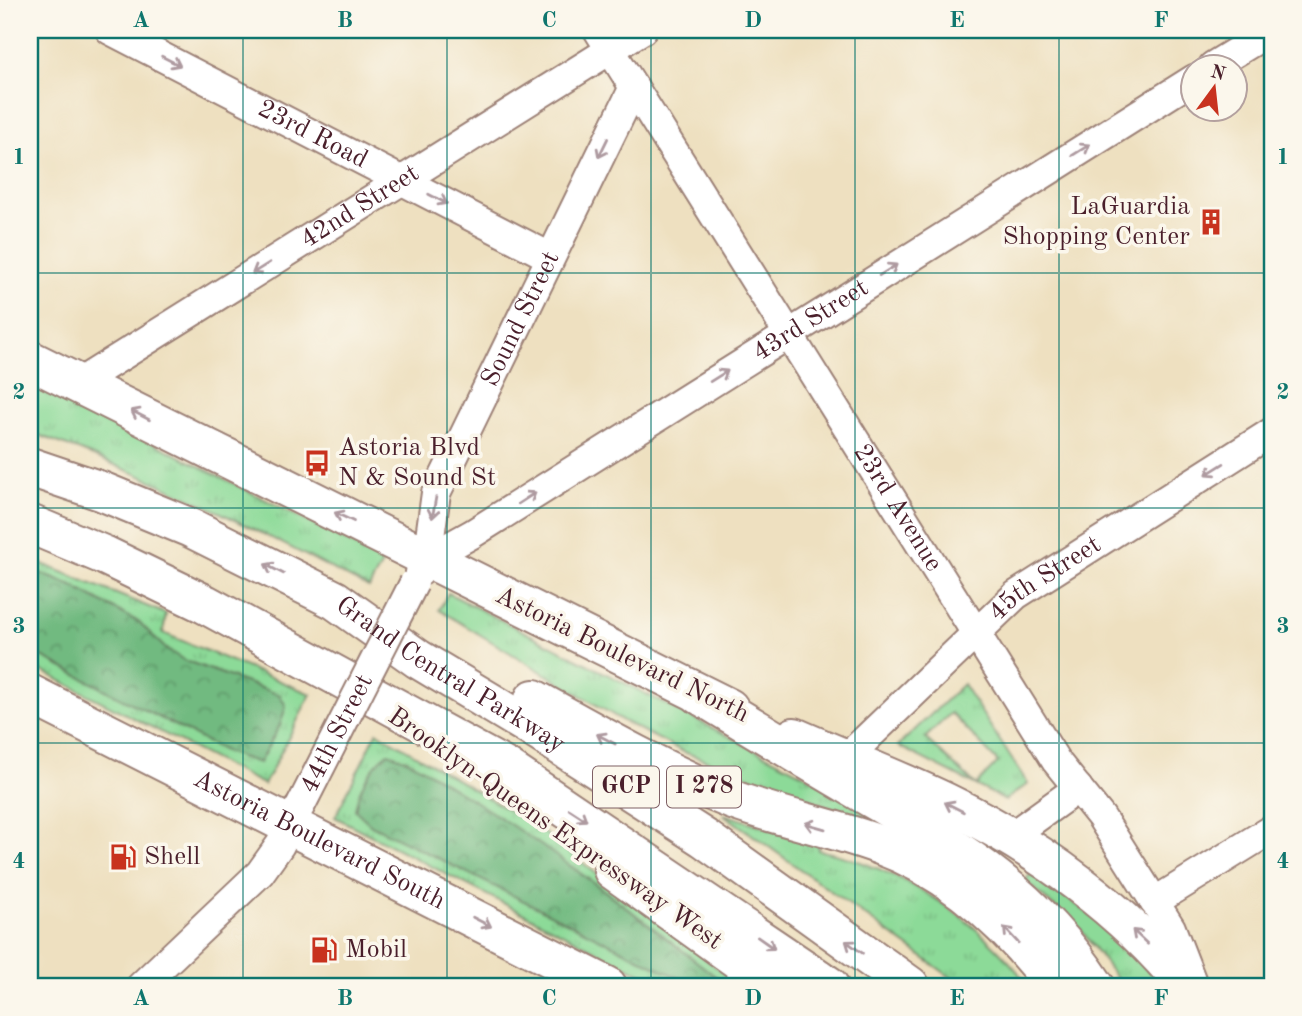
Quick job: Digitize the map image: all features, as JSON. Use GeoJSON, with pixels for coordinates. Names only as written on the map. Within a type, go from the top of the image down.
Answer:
{"type":"FeatureCollection","features":[{"type":"Feature","properties":{"kind":"main road","name":"Astoria Boulevard North"},"geometry":{"type":"LineString","coordinates":[[30,360],[421,571],[952,805],[1010,837],[1097,898],[1152,948],[1186,986]]}},
{"type":"Feature","properties":{"kind":"main road","name":"Grand Central Parkway"},"geometry":{"type":"LineString","coordinates":[[30,467],[101,491],[191,528],[335,600],[418,659],[533,727],[704,838],[910,986]]}},
{"type":"Feature","properties":{"kind":"main road","name":"Grand Central Parkway"},"geometry":{"type":"LineString","coordinates":[[30,524],[176,589],[506,768],[828,986]]}},
{"type":"Feature","properties":{"kind":"main road","name":"I 278"},"geometry":{"type":"LineString","coordinates":[[335,600],[430,640],[594,733],[702,786],[750,806],[880,845],[925,866],[982,906],[1055,986]]}},
{"type":"Feature","properties":{"kind":"main road","name":"Astoria Boulevard South"},"geometry":{"type":"LineString","coordinates":[[30,694],[295,816],[604,986]]}},
{"type":"Feature","properties":{"kind":"main road"},"geometry":{"type":"LineString","coordinates":[[700,695],[961,850],[1020,898],[1046,924],[1095,986]]}},
{"type":"Feature","properties":{"kind":"main road","name":"Brooklyn-Queens Expressway West"},"geometry":{"type":"LineString","coordinates":[[370,696],[493,790],[581,847],[775,986]]}},
{"type":"Feature","properties":{"kind":"street","name":"23rd Road"},"geometry":{"type":"LineString","coordinates":[[110,30],[550,257]]}},
{"type":"Feature","properties":{"kind":"street","name":"42nd Street"},"geometry":{"type":"LineString","coordinates":[[77,384],[402,180],[604,40],[642,30]]}},
{"type":"Feature","properties":{"kind":"street"},"geometry":{"type":"LineString","coordinates":[[1236,52],[1272,30]]}},
{"type":"Feature","properties":{"kind":"street","name":"23rd Avenue"},"geometry":{"type":"LineString","coordinates":[[604,40],[1056,761],[1101,817],[1171,928],[1193,986]]}},
{"type":"Feature","properties":{"kind":"street","name":"Sound Street"},"geometry":{"type":"LineString","coordinates":[[421,571],[436,493],[634,87]]}},
{"type":"Feature","properties":{"kind":"street","name":"43rd Street"},"geometry":{"type":"LineString","coordinates":[[421,571],[472,534],[788,332],[1180,88]]}},
{"type":"Feature","properties":{"kind":"street","name":"45th Street"},"geometry":{"type":"LineString","coordinates":[[845,760],[1016,595],[1272,432]]}},
{"type":"Feature","properties":{"kind":"street","name":"44th Street"},"geometry":{"type":"LineString","coordinates":[[141,986],[260,873],[295,816],[421,571]]}},
{"type":"Feature","properties":{"kind":"street"},"geometry":{"type":"LineString","coordinates":[[1010,837],[1078,788]]}},
{"type":"Feature","properties":{"kind":"street"},"geometry":{"type":"LineString","coordinates":[[1154,902],[1272,829]]}},
{"type":"Feature","properties":{"kind":"green space"},"geometry":{"type":"Polygon","coordinates":[[[30,380],[384,560],[369,588],[244,524],[160,485],[30,432],[30,380]]]}},
{"type":"Feature","properties":{"kind":"green space"},"geometry":{"type":"Polygon","coordinates":[[[30,559],[166,614],[163,633],[311,694],[264,785],[30,665],[30,559]]]}},
{"type":"Feature","properties":{"kind":"green space"},"geometry":{"type":"Polygon","coordinates":[[[30,569],[70,585],[139,622],[165,648],[184,660],[280,695],[286,706],[280,725],[259,763],[228,753],[30,651],[30,569]]]}},
{"type":"Feature","properties":{"kind":"green space"},"geometry":{"type":"Polygon","coordinates":[[[448,593],[903,825],[868,821],[684,752],[625,722],[439,610],[448,593]]]}},
{"type":"Feature","properties":{"kind":"green space"},"geometry":{"type":"Polygon","coordinates":[[[963,684],[1028,784],[1005,800],[898,746],[963,684]],[[951,713],[925,738],[976,785],[998,762],[951,713]]]}},
{"type":"Feature","properties":{"kind":"green space"},"geometry":{"type":"Polygon","coordinates":[[[377,732],[537,827],[740,986],[665,986],[335,817],[377,732]]]}},
{"type":"Feature","properties":{"kind":"green space"},"geometry":{"type":"Polygon","coordinates":[[[388,753],[426,771],[532,839],[728,986],[695,986],[371,825],[355,810],[357,801],[366,778],[388,753]]]}},
{"type":"Feature","properties":{"kind":"green space"},"geometry":{"type":"Polygon","coordinates":[[[723,814],[819,843],[818,850],[879,869],[908,883],[962,917],[986,938],[1029,986],[963,986],[723,814]]]}},
{"type":"Feature","properties":{"kind":"green space"},"geometry":{"type":"Polygon","coordinates":[[[1032,872],[1097,920],[1164,986],[1122,986],[1081,930],[1025,881],[1032,872]]]}},
{"type":"Feature","properties":{"kind":"place","name":"LaGuardia Shopping Center"},"geometry":{"type":"Point","coordinates":[1211,222]}},
{"type":"Feature","properties":{"kind":"place","name":"Astoria Blvd N & Sound St"},"geometry":{"type":"Point","coordinates":[317,463]}},
{"type":"Feature","properties":{"kind":"place","name":"Shell"},"geometry":{"type":"Point","coordinates":[123,857]}},
{"type":"Feature","properties":{"kind":"place","name":"Mobil"},"geometry":{"type":"Point","coordinates":[324,950]}}]}
